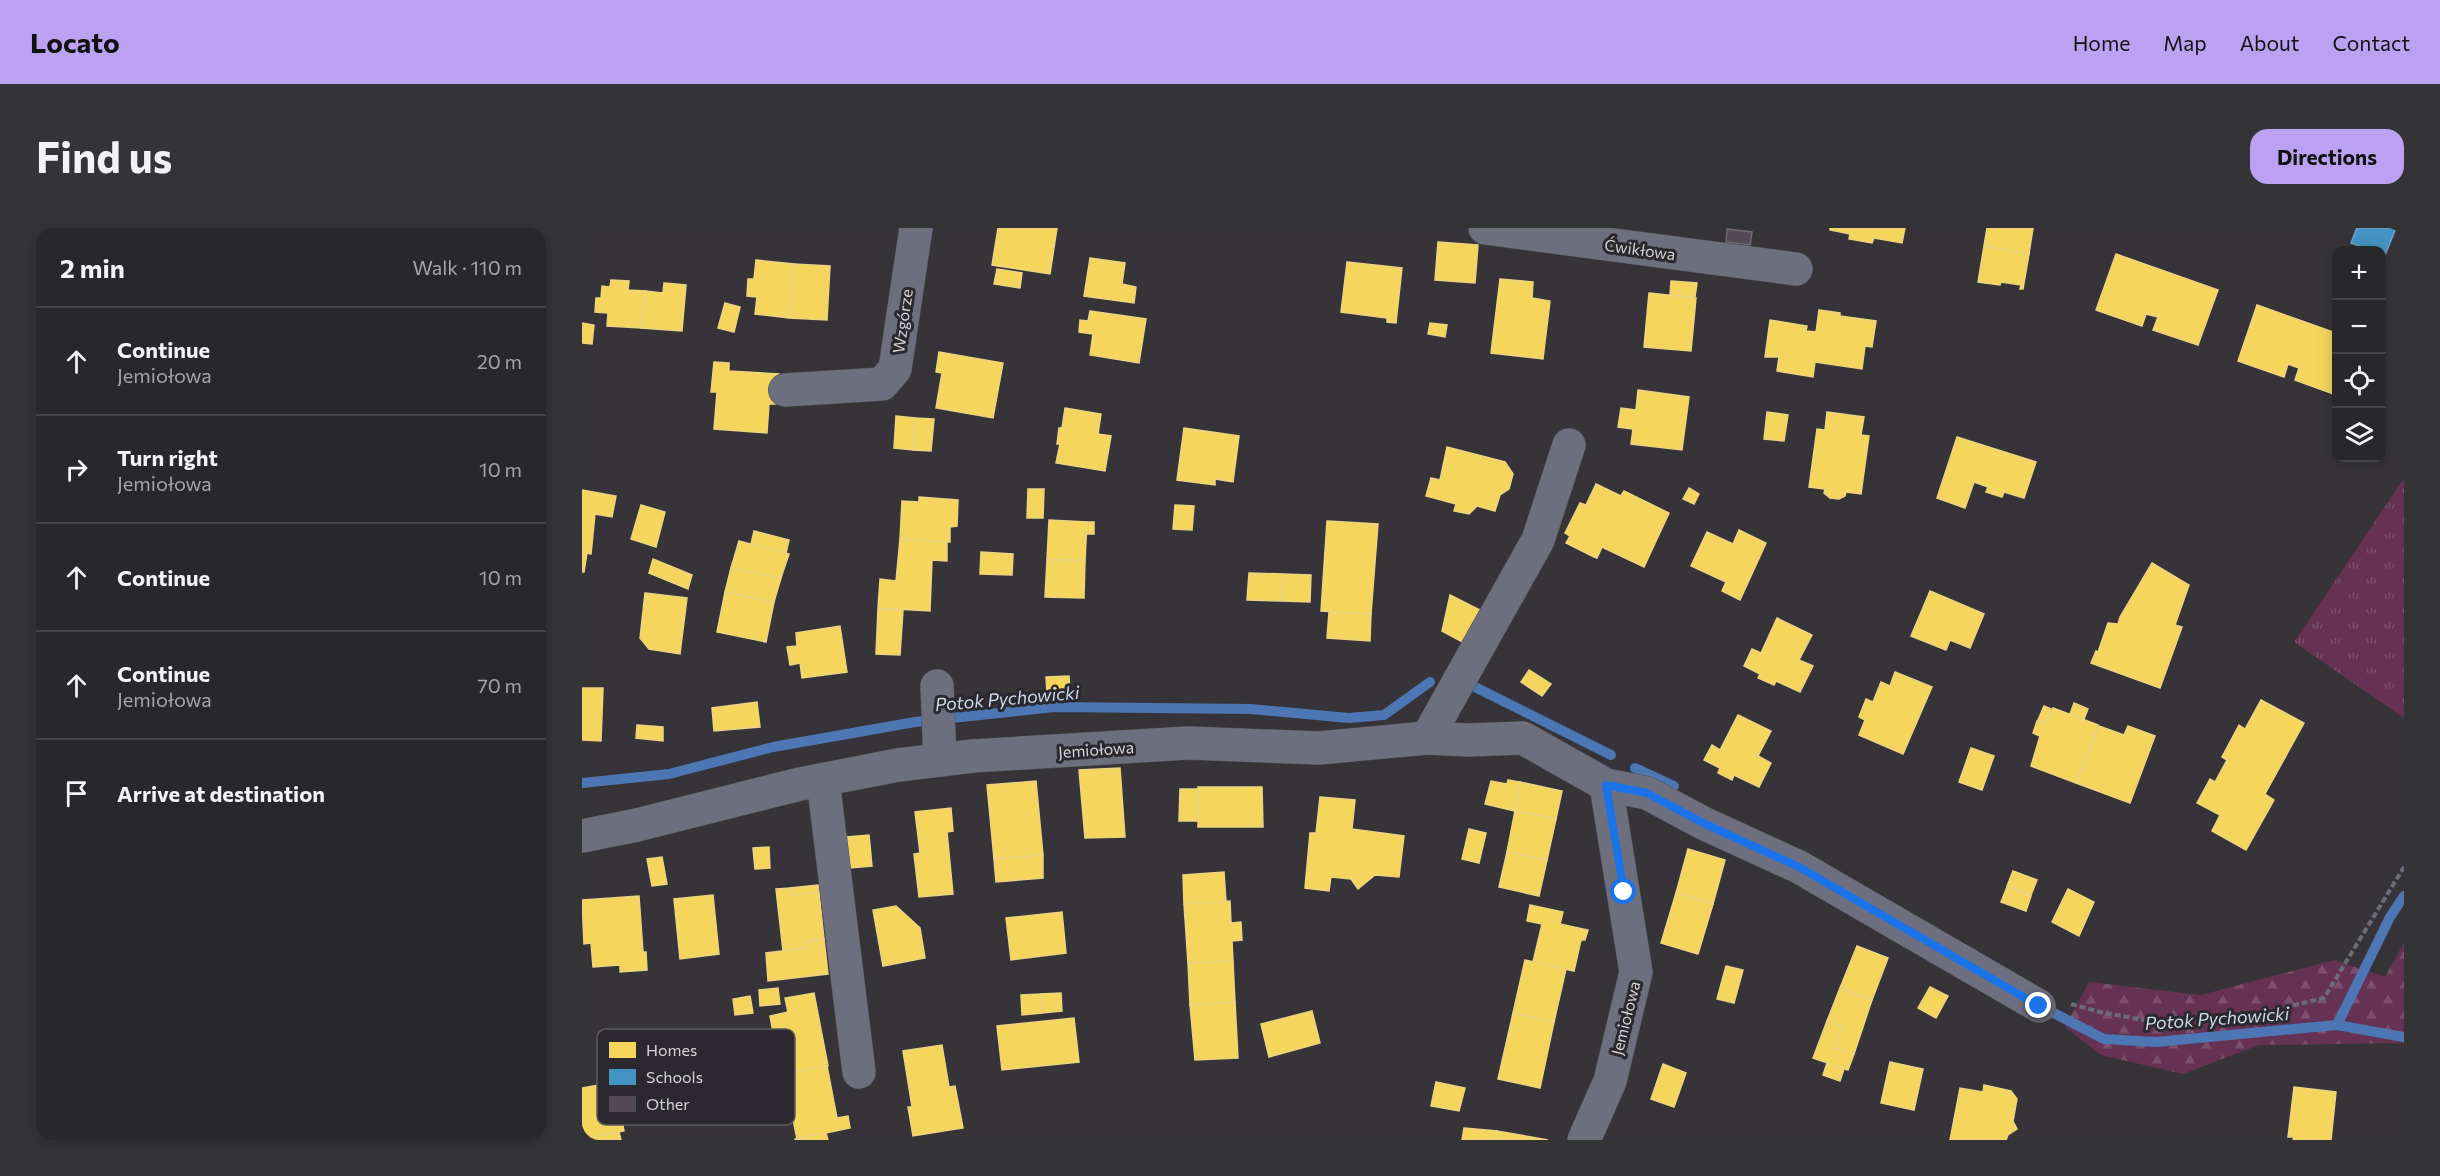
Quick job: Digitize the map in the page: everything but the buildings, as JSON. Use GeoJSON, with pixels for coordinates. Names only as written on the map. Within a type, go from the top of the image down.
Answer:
{"type":"FeatureCollection","features":[{"type":"Feature","properties":{"kind":"street","name":"Wzgórze"},"geometry":{"type":"LineString","coordinates":[[785,390],[882,384],[895,369],[916,228]]}},
{"type":"Feature","properties":{"kind":"street","name":"Ćwikłowa"},"geometry":{"type":"LineString","coordinates":[[1485,228],[1796,269]]}},
{"type":"Feature","properties":{"kind":"street"},"geometry":{"type":"LineString","coordinates":[[1428,738],[1538,540],[1569,445]]}},
{"type":"Feature","properties":{"kind":"street","name":"Jemiołowa"},"geometry":{"type":"LineString","coordinates":[[582,836],[822,780],[898,765],[938,721],[1188,743],[1318,748],[1428,738],[1468,740],[1524,738],[1606,785],[1647,793],[1703,823],[1799,867],[2054,1004]]}},
{"type":"Feature","properties":{"kind":"street"},"geometry":{"type":"LineString","coordinates":[[822,780],[859,1072]]}},
{"type":"Feature","properties":{"kind":"street","name":"Jemiołowa"},"geometry":{"type":"LineString","coordinates":[[1584,1140],[1610,1081],[1636,972],[1606,785]]}},
{"type":"Feature","properties":{"kind":"path"},"geometry":{"type":"LineString","coordinates":[[2054,1004],[2150,1021],[2261,1013],[2324,998],[2404,867]]}},
{"type":"Feature","properties":{"kind":"green space"},"geometry":{"type":"Polygon","coordinates":[[[2404,478],[2404,718],[2294,642],[2404,478]]]}},
{"type":"Feature","properties":{"kind":"green space"},"geometry":{"type":"Polygon","coordinates":[[[2404,942],[2404,1043],[2259,1045],[2183,1074],[2101,1055],[2065,1027],[2089,982],[2201,995],[2334,960],[2385,977],[2404,942]]]}},
{"type":"Feature","properties":{"kind":"waterway","name":"Potok Pychowicki"},"geometry":{"type":"LineString","coordinates":[[582,783],[669,774],[773,747],[915,722],[1054,707],[1251,709],[1349,718],[1384,715],[1430,682]]}},
{"type":"Feature","properties":{"kind":"waterway","name":"Potok Pychowicki"},"geometry":{"type":"LineString","coordinates":[[1475,687],[1611,755]]}},
{"type":"Feature","properties":{"kind":"waterway"},"geometry":{"type":"LineString","coordinates":[[1635,768],[1674,786]]}},
{"type":"Feature","properties":{"kind":"waterway"},"geometry":{"type":"LineString","coordinates":[[2337,1025],[2390,917],[2404,896]]}},
{"type":"Feature","properties":{"kind":"waterway","name":"Potok Pychowicki"},"geometry":{"type":"LineString","coordinates":[[2042,1007],[2104,1039],[2156,1042],[2337,1025],[2404,1037]]}},
{"type":"Feature","properties":{"kind":"route"},"geometry":{"type":"LineString","coordinates":[[1624,892],[1606,785],[1647,793],[1703,823],[1799,867],[2039,1006]]}}]}
